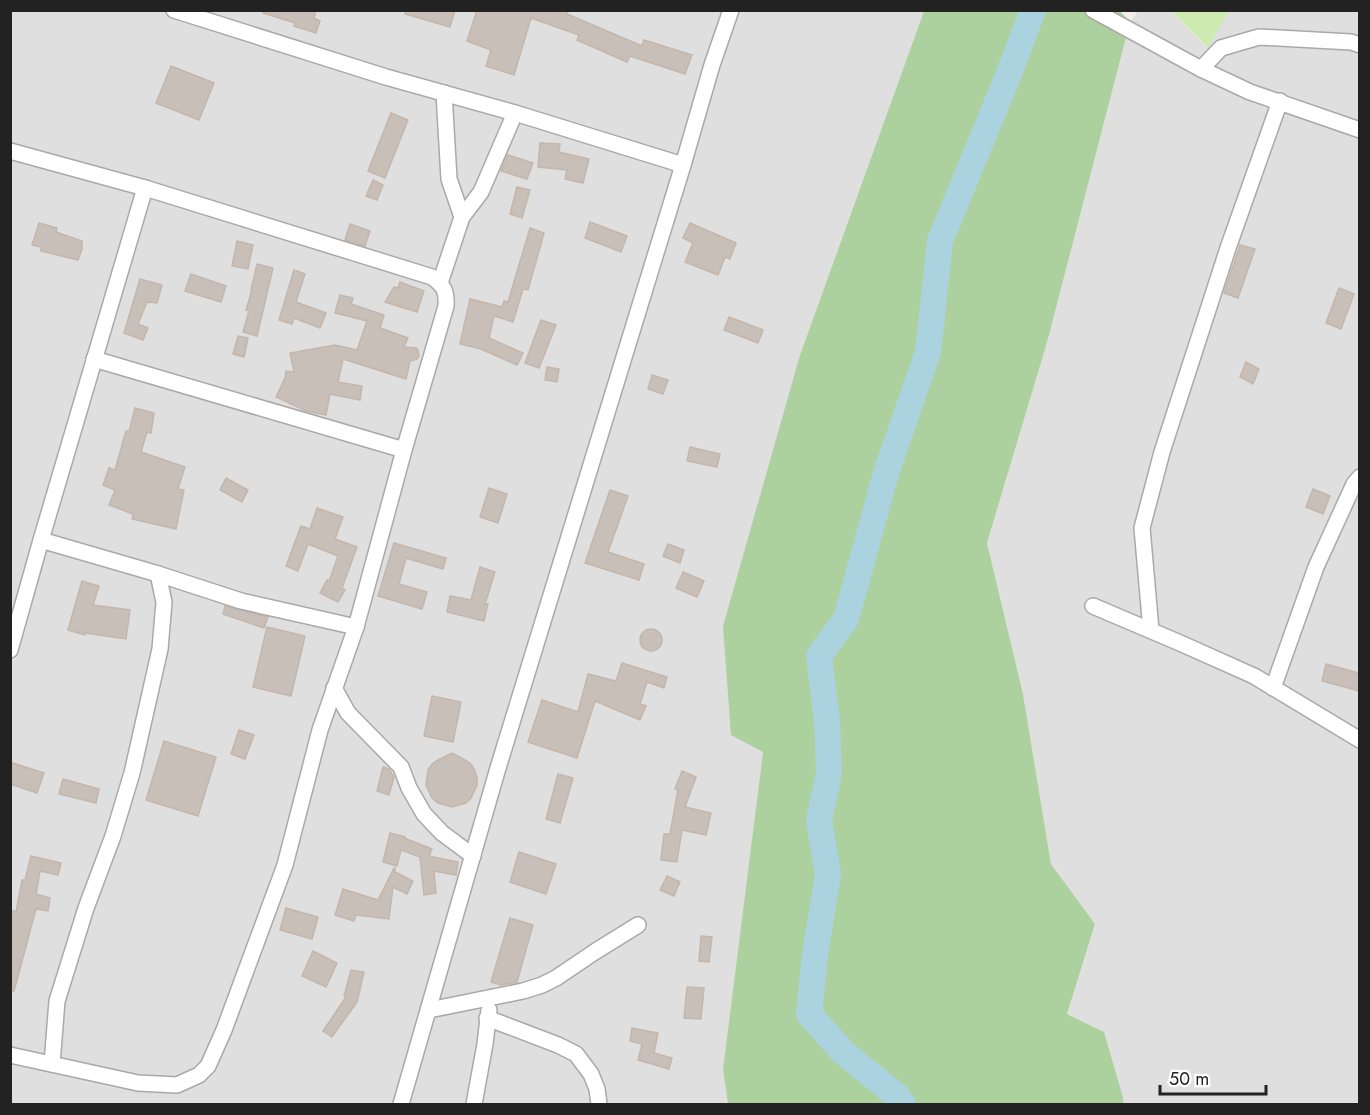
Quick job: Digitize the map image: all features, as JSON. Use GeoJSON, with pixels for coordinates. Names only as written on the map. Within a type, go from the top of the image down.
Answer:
{"type":"FeatureCollection","features":[{"type":"Feature","properties":{"kind":"street"},"geometry":{"type":"LineString","coordinates":[[174,10],[386,77],[515,113],[683,165]]}},
{"type":"Feature","properties":{"kind":"street"},"geometry":{"type":"LineString","coordinates":[[401,1104],[498,768],[712,65],[731,10]]}},
{"type":"Feature","properties":{"kind":"street"},"geometry":{"type":"LineString","coordinates":[[1093,10],[1202,69],[1250,92],[1359,130]]}},
{"type":"Feature","properties":{"kind":"street"},"geometry":{"type":"LineString","coordinates":[[1202,69],[1221,48],[1259,37],[1351,42],[1359,45]]}},
{"type":"Feature","properties":{"kind":"street"},"geometry":{"type":"LineString","coordinates":[[444,93],[449,179],[462,217]]}},
{"type":"Feature","properties":{"kind":"street"},"geometry":{"type":"LineString","coordinates":[[1151,630],[1142,528],[1162,452],[1235,228],[1280,101]]}},
{"type":"Feature","properties":{"kind":"street"},"geometry":{"type":"LineString","coordinates":[[440,283],[462,217],[482,192],[515,113]]}},
{"type":"Feature","properties":{"kind":"street"},"geometry":{"type":"LineString","coordinates":[[10,151],[145,188],[432,277],[445,289],[447,297],[356,627],[320,730],[285,865],[224,1030],[208,1066],[199,1075],[177,1084],[138,1083],[10,1055]]}},
{"type":"Feature","properties":{"kind":"street"},"geometry":{"type":"LineString","coordinates":[[10,650],[145,188]]}},
{"type":"Feature","properties":{"kind":"street"},"geometry":{"type":"LineString","coordinates":[[94,359],[404,450]]}},
{"type":"Feature","properties":{"kind":"street"},"geometry":{"type":"LineString","coordinates":[[1273,688],[1316,567],[1359,477]]}},
{"type":"Feature","properties":{"kind":"street"},"geometry":{"type":"LineString","coordinates":[[41,540],[241,601],[356,627]]}},
{"type":"Feature","properties":{"kind":"street"},"geometry":{"type":"LineString","coordinates":[[52,1064],[57,1001],[132,773],[160,650],[164,602],[158,574]]}},
{"type":"Feature","properties":{"kind":"street"},"geometry":{"type":"LineString","coordinates":[[1093,606],[1254,676],[1359,741]]}},
{"type":"Feature","properties":{"kind":"street"},"geometry":{"type":"LineString","coordinates":[[334,688],[348,712],[401,767],[424,814],[442,833],[473,856]]}},
{"type":"Feature","properties":{"kind":"street"},"geometry":{"type":"LineString","coordinates":[[429,1010],[542,985],[638,925]]}},
{"type":"Feature","properties":{"kind":"street"},"geometry":{"type":"LineString","coordinates":[[474,1104],[491,997]]}},
{"type":"Feature","properties":{"kind":"street"},"geometry":{"type":"LineString","coordinates":[[487,1018],[564,1047],[576,1054],[591,1074],[597,1089],[599,1104]]}},
{"type":"Feature","properties":{"kind":"shaded area"},"geometry":{"type":"Polygon","coordinates":[[[10,11],[924,11],[800,355],[763,752],[723,1069],[728,1104],[11,1104],[10,11]]]}},
{"type":"Feature","properties":{"kind":"shaded area"},"geometry":{"type":"Polygon","coordinates":[[[1138,11],[1171,11],[1207,48],[1229,11],[1359,11],[1359,1104],[1123,1104],[1104,1032],[1067,1014],[1095,924],[1051,864],[1023,694],[987,543],[1048,339],[1130,22],[1138,11]]]}},
{"type":"Feature","properties":{"kind":"green space"},"geometry":{"type":"Polygon","coordinates":[[[924,11],[1120,11],[1130,22],[1048,339],[987,543],[1023,694],[1051,864],[1095,924],[1067,1014],[1104,1032],[1123,1104],[728,1104],[723,1069],[763,752],[731,735],[723,626],[800,355],[924,11]]]}},
{"type":"Feature","properties":{"kind":"green space"},"geometry":{"type":"Polygon","coordinates":[[[1171,11],[1229,11],[1208,48],[1171,11]]]}},
{"type":"Feature","properties":{"kind":"building"},"geometry":{"type":"Polygon","coordinates":[[[264,10],[316,10],[314,18],[320,21],[316,33],[294,26],[295,23],[263,13],[264,10]]]}},
{"type":"Feature","properties":{"kind":"building"},"geometry":{"type":"Polygon","coordinates":[[[405,10],[455,10],[450,27],[405,14],[405,10]]]}},
{"type":"Feature","properties":{"kind":"building"},"geometry":{"type":"Polygon","coordinates":[[[477,10],[568,10],[567,14],[642,46],[644,40],[692,55],[685,74],[630,56],[627,62],[577,40],[579,35],[531,18],[514,75],[486,66],[491,50],[467,41],[477,10]]]}},
{"type":"Feature","properties":{"kind":"building"},"geometry":{"type":"Polygon","coordinates":[[[171,66],[214,83],[199,120],[156,103],[171,66]]]}},
{"type":"Feature","properties":{"kind":"building"},"geometry":{"type":"Polygon","coordinates":[[[391,113],[408,120],[385,178],[368,171],[391,113]]]}},
{"type":"Feature","properties":{"kind":"building"},"geometry":{"type":"Polygon","coordinates":[[[540,143],[560,144],[559,152],[589,159],[583,183],[565,179],[567,170],[538,167],[540,143]]]}},
{"type":"Feature","properties":{"kind":"building"},"geometry":{"type":"Polygon","coordinates":[[[508,155],[533,163],[527,179],[501,171],[508,155]]]}},
{"type":"Feature","properties":{"kind":"building"},"geometry":{"type":"Polygon","coordinates":[[[373,180],[383,185],[377,200],[366,196],[373,180]]]}},
{"type":"Feature","properties":{"kind":"building"},"geometry":{"type":"Polygon","coordinates":[[[517,187],[530,190],[522,218],[510,214],[517,187]]]}},
{"type":"Feature","properties":{"kind":"building"},"geometry":{"type":"Polygon","coordinates":[[[590,222],[627,236],[621,252],[585,238],[590,222]]]}},
{"type":"Feature","properties":{"kind":"building"},"geometry":{"type":"Polygon","coordinates":[[[39,223],[57,228],[56,232],[82,241],[78,260],[41,251],[41,247],[32,245],[39,223]]]}},
{"type":"Feature","properties":{"kind":"building"},"geometry":{"type":"Polygon","coordinates":[[[690,223],[736,243],[730,259],[725,257],[718,275],[685,262],[693,243],[683,238],[690,223]]]}},
{"type":"Feature","properties":{"kind":"building"},"geometry":{"type":"Polygon","coordinates":[[[350,224],[370,231],[365,246],[345,240],[350,224]]]}},
{"type":"Feature","properties":{"kind":"building"},"geometry":{"type":"Polygon","coordinates":[[[530,228],[544,233],[528,290],[523,289],[513,322],[494,316],[489,338],[523,353],[517,365],[481,349],[460,344],[470,299],[502,307],[504,301],[508,302],[530,228]]]}},
{"type":"Feature","properties":{"kind":"building"},"geometry":{"type":"Polygon","coordinates":[[[237,241],[253,245],[248,269],[232,266],[237,241]]]}},
{"type":"Feature","properties":{"kind":"building"},"geometry":{"type":"Polygon","coordinates":[[[1240,245],[1255,249],[1238,298],[1224,293],[1240,245]]]}},
{"type":"Feature","properties":{"kind":"building"},"geometry":{"type":"Polygon","coordinates":[[[257,264],[273,268],[257,336],[243,332],[257,264]]]}},
{"type":"Feature","properties":{"kind":"building"},"geometry":{"type":"Polygon","coordinates":[[[294,270],[305,274],[296,302],[326,313],[320,328],[294,318],[292,324],[279,320],[294,270]]]}},
{"type":"Feature","properties":{"kind":"building"},"geometry":{"type":"Polygon","coordinates":[[[191,274],[226,286],[221,302],[185,291],[191,274]]]}},
{"type":"Feature","properties":{"kind":"building"},"geometry":{"type":"Polygon","coordinates":[[[140,279],[162,285],[157,303],[147,302],[138,324],[148,328],[143,340],[124,333],[140,279]]]}},
{"type":"Feature","properties":{"kind":"building"},"geometry":{"type":"Polygon","coordinates":[[[400,282],[424,291],[417,312],[385,302],[394,287],[398,288],[400,282]]]}},
{"type":"Feature","properties":{"kind":"building"},"geometry":{"type":"Polygon","coordinates":[[[1339,288],[1354,294],[1341,329],[1326,323],[1339,288]]]}},
{"type":"Feature","properties":{"kind":"building"},"geometry":{"type":"Polygon","coordinates":[[[340,295],[353,298],[351,304],[384,315],[380,328],[408,338],[404,347],[416,348],[419,356],[410,361],[406,379],[343,359],[338,382],[362,386],[360,400],[330,394],[326,415],[306,411],[276,397],[286,371],[294,372],[290,353],[335,345],[357,350],[367,321],[335,313],[340,295]]]}},
{"type":"Feature","properties":{"kind":"building"},"geometry":{"type":"Polygon","coordinates":[[[729,317],[763,330],[758,343],[724,330],[729,317]]]}},
{"type":"Feature","properties":{"kind":"building"},"geometry":{"type":"Polygon","coordinates":[[[541,320],[556,325],[539,368],[525,363],[541,320]]]}},
{"type":"Feature","properties":{"kind":"building"},"geometry":{"type":"Polygon","coordinates":[[[238,336],[248,338],[244,357],[233,354],[238,336]]]}},
{"type":"Feature","properties":{"kind":"building"},"geometry":{"type":"Polygon","coordinates":[[[1246,362],[1259,369],[1253,384],[1240,377],[1246,362]]]}},
{"type":"Feature","properties":{"kind":"building"},"geometry":{"type":"Polygon","coordinates":[[[547,367],[559,369],[557,382],[545,380],[547,367]]]}},
{"type":"Feature","properties":{"kind":"building"},"geometry":{"type":"Polygon","coordinates":[[[652,375],[668,380],[663,394],[648,389],[652,375]]]}},
{"type":"Feature","properties":{"kind":"building"},"geometry":{"type":"Polygon","coordinates":[[[135,408],[154,413],[151,433],[147,432],[141,452],[185,467],[178,489],[184,490],[176,529],[132,519],[133,514],[109,505],[115,490],[103,485],[109,468],[115,470],[135,408]]]}},
{"type":"Feature","properties":{"kind":"building"},"geometry":{"type":"Polygon","coordinates":[[[690,447],[720,454],[717,467],[687,461],[690,447]]]}},
{"type":"Feature","properties":{"kind":"building"},"geometry":{"type":"Polygon","coordinates":[[[226,478],[248,490],[242,502],[220,490],[226,478]]]}},
{"type":"Feature","properties":{"kind":"building"},"geometry":{"type":"Polygon","coordinates":[[[489,488],[507,494],[498,523],[480,517],[489,488]]]}},
{"type":"Feature","properties":{"kind":"building"},"geometry":{"type":"Polygon","coordinates":[[[1313,489],[1330,496],[1323,514],[1306,507],[1313,489]]]}},
{"type":"Feature","properties":{"kind":"building"},"geometry":{"type":"Polygon","coordinates":[[[610,490],[628,496],[608,552],[644,564],[639,580],[585,563],[610,490]]]}},
{"type":"Feature","properties":{"kind":"building"},"geometry":{"type":"Polygon","coordinates":[[[317,508],[343,517],[335,539],[357,547],[342,588],[345,590],[338,602],[320,593],[327,580],[329,581],[338,556],[308,544],[298,571],[286,566],[301,526],[310,529],[317,508]]]}},
{"type":"Feature","properties":{"kind":"building"},"geometry":{"type":"Polygon","coordinates":[[[394,543],[446,558],[443,569],[406,558],[399,584],[427,592],[422,609],[378,596],[394,543]]]}},
{"type":"Feature","properties":{"kind":"building"},"geometry":{"type":"Polygon","coordinates":[[[668,544],[684,550],[680,563],[663,556],[668,544]]]}},
{"type":"Feature","properties":{"kind":"building"},"geometry":{"type":"Polygon","coordinates":[[[480,567],[495,572],[485,604],[488,604],[484,621],[447,612],[450,596],[471,600],[480,567]]]}},
{"type":"Feature","properties":{"kind":"building"},"geometry":{"type":"Polygon","coordinates":[[[683,572],[704,581],[697,597],[676,588],[683,572]]]}},
{"type":"Feature","properties":{"kind":"building"},"geometry":{"type":"Polygon","coordinates":[[[82,581],[99,586],[93,605],[130,610],[126,639],[85,633],[85,635],[68,630],[82,581]]]}},
{"type":"Feature","properties":{"kind":"building"},"geometry":{"type":"Polygon","coordinates":[[[225,606],[268,617],[264,628],[223,614],[225,606]]]}},
{"type":"Feature","properties":{"kind":"building"},"geometry":{"type":"Polygon","coordinates":[[[267,627],[305,636],[291,696],[253,687],[267,627]]]}},
{"type":"Feature","properties":{"kind":"building"},"geometry":{"type":"Polygon","coordinates":[[[651,629],[659,632],[662,640],[659,648],[651,651],[643,648],[640,640],[643,632],[651,629]]]}},
{"type":"Feature","properties":{"kind":"building"},"geometry":{"type":"Polygon","coordinates":[[[622,663],[667,677],[664,688],[647,682],[640,704],[646,706],[640,720],[595,701],[577,758],[528,742],[542,700],[578,712],[588,674],[616,681],[622,663]]]}},
{"type":"Feature","properties":{"kind":"building"},"geometry":{"type":"Polygon","coordinates":[[[1326,664],[1359,673],[1359,691],[1322,681],[1326,664]]]}},
{"type":"Feature","properties":{"kind":"building"},"geometry":{"type":"Polygon","coordinates":[[[432,696],[461,702],[453,742],[424,736],[432,696]]]}},
{"type":"Feature","properties":{"kind":"building"},"geometry":{"type":"Polygon","coordinates":[[[239,730],[254,735],[245,759],[231,754],[239,730]]]}},
{"type":"Feature","properties":{"kind":"building"},"geometry":{"type":"Polygon","coordinates":[[[164,741],[216,757],[198,816],[146,800],[164,741]]]}},
{"type":"Feature","properties":{"kind":"building"},"geometry":{"type":"Polygon","coordinates":[[[452,753],[471,764],[477,778],[477,785],[466,803],[452,807],[438,803],[432,798],[426,785],[428,770],[432,764],[452,753]]]}},
{"type":"Feature","properties":{"kind":"building"},"geometry":{"type":"Polygon","coordinates":[[[10,762],[44,773],[37,793],[10,784],[10,762]]]}},
{"type":"Feature","properties":{"kind":"building"},"geometry":{"type":"Polygon","coordinates":[[[383,767],[389,769],[394,777],[389,795],[377,791],[383,767]]]}},
{"type":"Feature","properties":{"kind":"building"},"geometry":{"type":"Polygon","coordinates":[[[682,771],[696,777],[685,807],[711,813],[706,835],[682,830],[677,862],[661,860],[664,834],[670,834],[678,790],[675,789],[682,771]]]}},
{"type":"Feature","properties":{"kind":"building"},"geometry":{"type":"Polygon","coordinates":[[[558,774],[573,778],[560,823],[546,819],[558,774]]]}},
{"type":"Feature","properties":{"kind":"building"},"geometry":{"type":"Polygon","coordinates":[[[63,779],[99,789],[96,803],[59,794],[63,779]]]}},
{"type":"Feature","properties":{"kind":"building"},"geometry":{"type":"Polygon","coordinates":[[[390,833],[432,849],[429,856],[458,862],[456,875],[434,871],[436,893],[424,895],[420,857],[401,850],[397,866],[383,862],[390,833]]]}},
{"type":"Feature","properties":{"kind":"building"},"geometry":{"type":"Polygon","coordinates":[[[519,852],[556,864],[546,894],[510,882],[519,852]]]}},
{"type":"Feature","properties":{"kind":"building"},"geometry":{"type":"Polygon","coordinates":[[[31,856],[61,863],[58,875],[40,871],[36,894],[50,898],[48,911],[36,909],[14,991],[10,991],[10,920],[13,911],[16,912],[22,880],[25,880],[31,856]]]}},
{"type":"Feature","properties":{"kind":"building"},"geometry":{"type":"Polygon","coordinates":[[[394,868],[395,872],[413,881],[407,894],[393,887],[389,919],[356,915],[354,921],[335,915],[343,889],[378,900],[394,868]]]}},
{"type":"Feature","properties":{"kind":"building"},"geometry":{"type":"Polygon","coordinates":[[[667,876],[680,882],[674,896],[660,890],[667,876]]]}},
{"type":"Feature","properties":{"kind":"building"},"geometry":{"type":"Polygon","coordinates":[[[286,908],[318,917],[312,939],[280,930],[286,908]]]}},
{"type":"Feature","properties":{"kind":"building"},"geometry":{"type":"Polygon","coordinates":[[[510,918],[533,925],[517,982],[501,985],[491,982],[510,918]]]}},
{"type":"Feature","properties":{"kind":"building"},"geometry":{"type":"Polygon","coordinates":[[[701,936],[712,937],[709,962],[699,961],[701,936]]]}},
{"type":"Feature","properties":{"kind":"building"},"geometry":{"type":"Polygon","coordinates":[[[313,951],[337,963],[326,987],[302,976],[313,951]]]}},
{"type":"Feature","properties":{"kind":"building"},"geometry":{"type":"Polygon","coordinates":[[[351,970],[364,972],[357,1002],[332,1037],[323,1031],[346,997],[344,996],[351,970]]]}},
{"type":"Feature","properties":{"kind":"building"},"geometry":{"type":"Polygon","coordinates":[[[687,987],[704,988],[701,1019],[684,1018],[687,987]]]}},
{"type":"Feature","properties":{"kind":"building"},"geometry":{"type":"Polygon","coordinates":[[[632,1028],[658,1033],[654,1053],[672,1058],[669,1069],[638,1060],[642,1044],[630,1041],[632,1028]]]}},
{"type":"Feature","properties":{"kind":"waterway"},"geometry":{"type":"LineString","coordinates":[[903,1104],[897,1096],[843,1052],[809,1014],[815,955],[828,874],[819,821],[829,772],[827,722],[819,656],[846,619],[886,473],[928,352],[940,241],[1033,10]]}}]}
